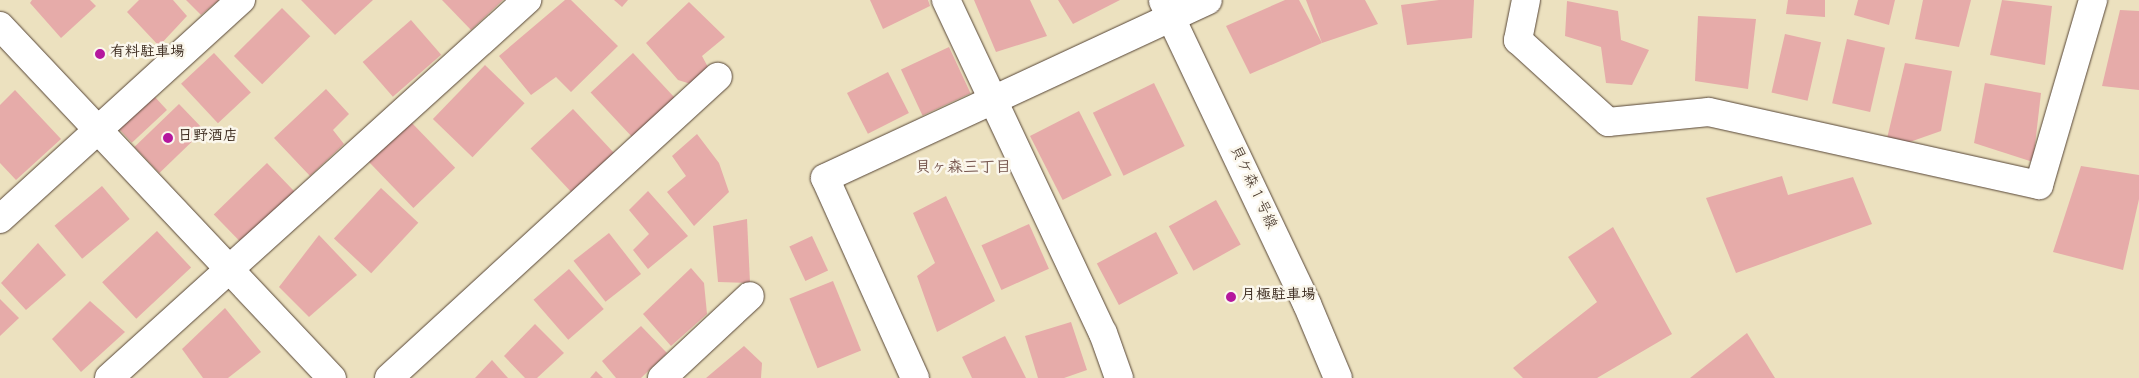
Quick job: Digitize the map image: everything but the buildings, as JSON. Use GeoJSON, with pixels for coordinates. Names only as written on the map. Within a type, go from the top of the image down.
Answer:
{"type":"FeatureCollection","features":[{"type":"Feature","properties":{"kind":"street"},"geometry":{"type":"LineString","coordinates":[[0,219],[241,0]]}},
{"type":"Feature","properties":{"kind":"street"},"geometry":{"type":"LineString","coordinates":[[109,378],[527,0]]}},
{"type":"Feature","properties":{"kind":"street"},"geometry":{"type":"LineString","coordinates":[[946,0],[992,102],[1104,333],[1119,378]]}},
{"type":"Feature","properties":{"kind":"street"},"geometry":{"type":"LineString","coordinates":[[915,378],[825,178],[992,102],[1167,8],[1208,0]]}},
{"type":"Feature","properties":{"kind":"street"},"geometry":{"type":"LineString","coordinates":[[1526,0],[1518,40],[1608,122],[1710,112],[2039,185],[2093,0]]}},
{"type":"Feature","properties":{"kind":"street","name":"貝ケ森１号線"},"geometry":{"type":"LineString","coordinates":[[1167,8],[1307,304],[1338,378]]}},
{"type":"Feature","properties":{"kind":"street"},"geometry":{"type":"LineString","coordinates":[[0,26],[332,378]]}},
{"type":"Feature","properties":{"kind":"street"},"geometry":{"type":"LineString","coordinates":[[389,378],[718,77]]}},
{"type":"Feature","properties":{"kind":"street"},"geometry":{"type":"LineString","coordinates":[[662,378],[750,296]]}},
{"type":"Feature","properties":{"kind":"place","name":"有料駐車場"},"geometry":{"type":"Point","coordinates":[100,54]}},
{"type":"Feature","properties":{"kind":"place","name":"日野酒店"},"geometry":{"type":"Point","coordinates":[168,138]}},
{"type":"Feature","properties":{"kind":"place","name":"月極駐車場"},"geometry":{"type":"Point","coordinates":[1231,297]}},
{"type":"Feature","properties":{"kind":"district","name":"貝ヶ森三丁目"},"geometry":{"type":"Point","coordinates":[963,169]}}]}
